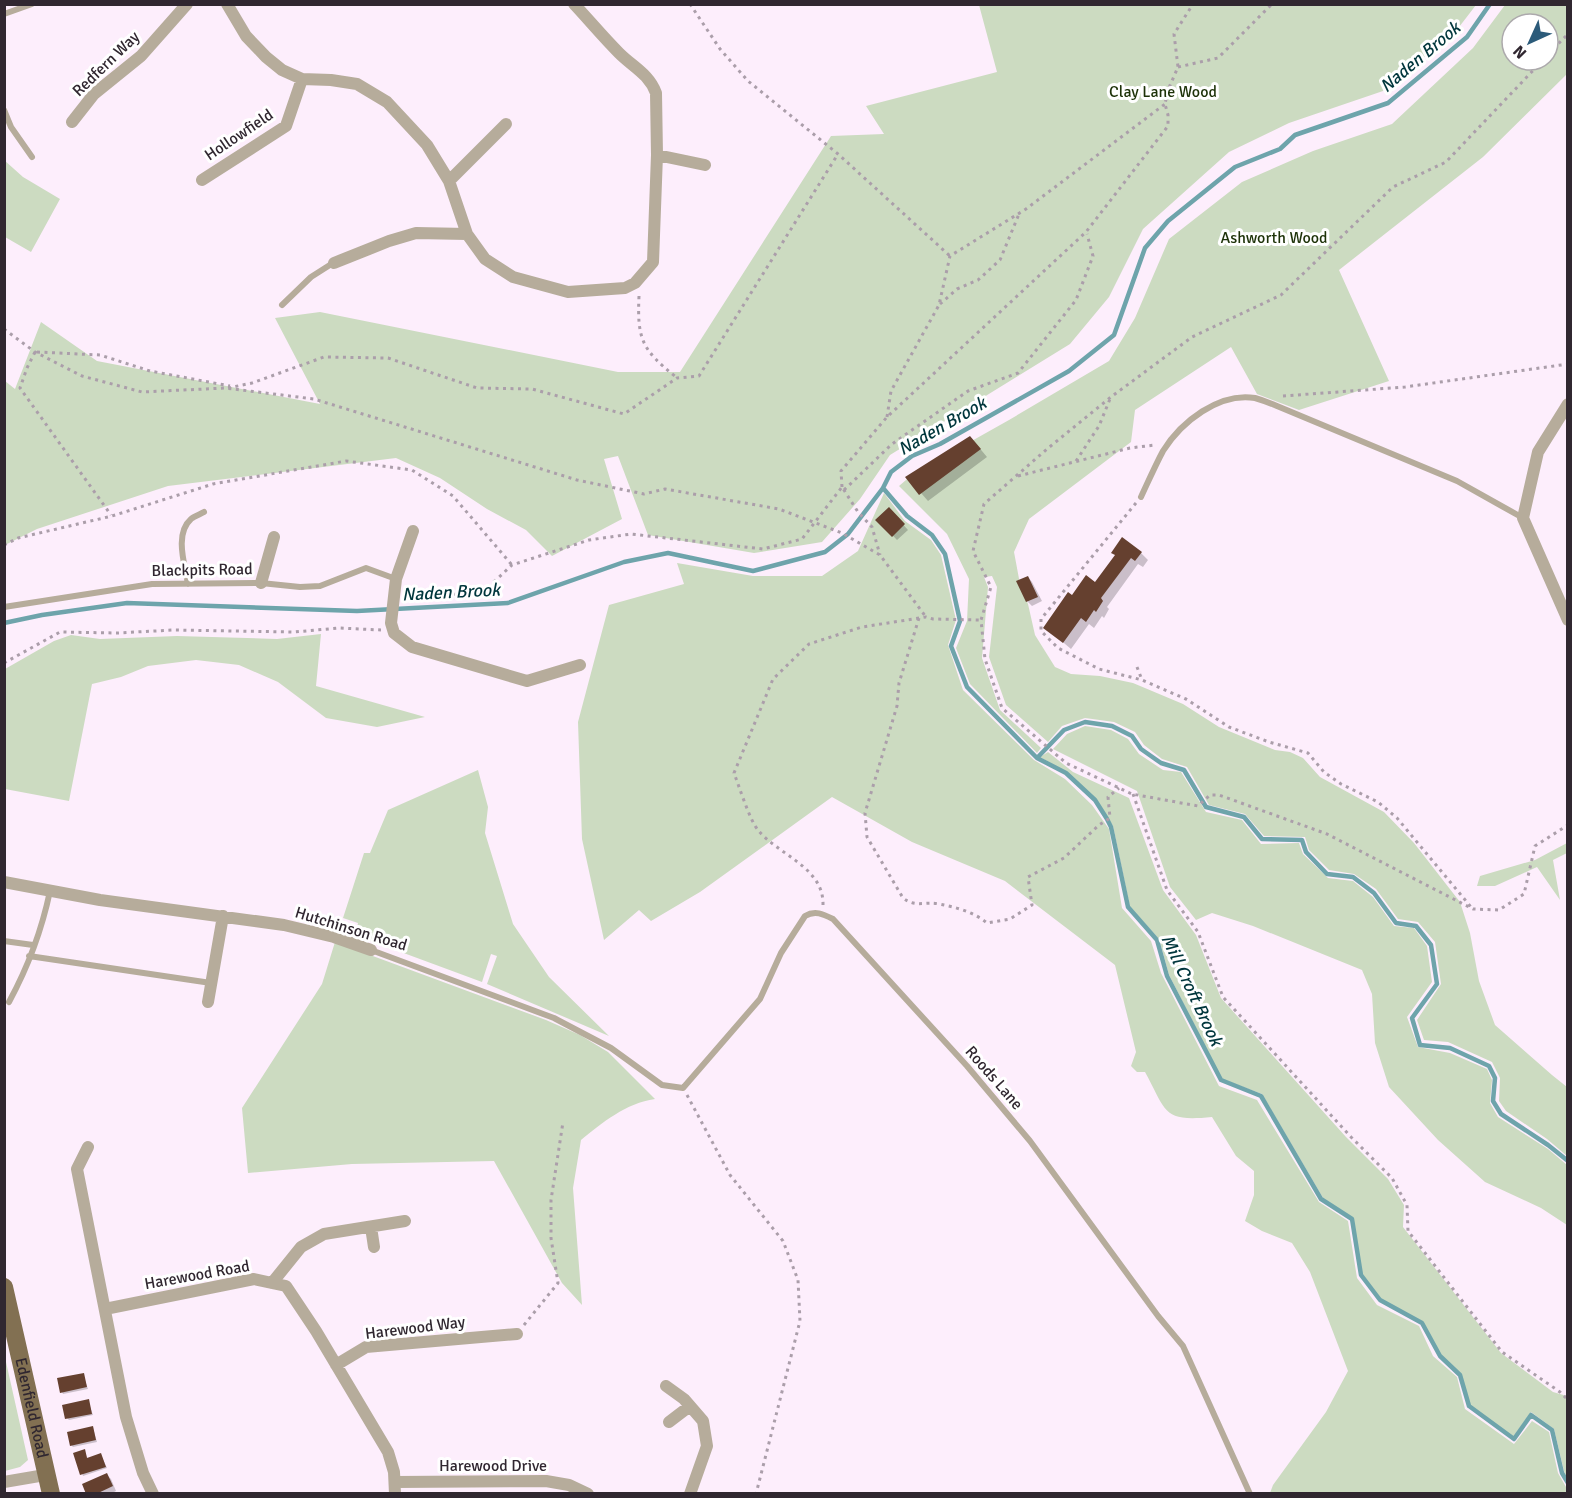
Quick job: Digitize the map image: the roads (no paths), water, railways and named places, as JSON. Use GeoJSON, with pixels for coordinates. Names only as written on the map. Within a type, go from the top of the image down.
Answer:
{"type":"FeatureCollection","features":[{"type":"Feature","properties":{"kind":"main road","name":"Edenfield Road"},"geometry":{"type":"LineString","coordinates":[[4,1287],[51,1494]]}},
{"type":"Feature","properties":{"kind":"street","name":"Redfern Way"},"geometry":{"type":"LineString","coordinates":[[72,122],[94,94],[141,56],[188,4]]}},
{"type":"Feature","properties":{"kind":"street"},"geometry":{"type":"LineString","coordinates":[[227,4],[246,36],[282,70],[302,79],[357,84],[387,102],[427,146],[449,181],[467,234],[484,259],[513,277],[568,292],[625,288],[635,283],[653,262],[657,155],[656,93],[653,84],[644,73],[621,55],[574,4]]}},
{"type":"Feature","properties":{"kind":"street","name":"Hollowfield"},"geometry":{"type":"LineString","coordinates":[[202,180],[286,126],[302,79]]}},
{"type":"Feature","properties":{"kind":"street"},"geometry":{"type":"LineString","coordinates":[[449,181],[506,124]]}},
{"type":"Feature","properties":{"kind":"street"},"geometry":{"type":"LineString","coordinates":[[657,155],[705,165]]}},
{"type":"Feature","properties":{"kind":"street"},"geometry":{"type":"LineString","coordinates":[[334,262],[416,233],[467,234]]}},
{"type":"Feature","properties":{"kind":"street"},"geometry":{"type":"LineString","coordinates":[[1568,404],[1538,452],[1523,518],[1568,620]]}},
{"type":"Feature","properties":{"kind":"street"},"geometry":{"type":"LineString","coordinates":[[413,531],[395,584],[392,603],[393,627],[412,647],[527,681],[580,665]]}},
{"type":"Feature","properties":{"kind":"street"},"geometry":{"type":"LineString","coordinates":[[261,583],[274,537]]}},
{"type":"Feature","properties":{"kind":"street","name":"Hutchinson Road"},"geometry":{"type":"LineString","coordinates":[[4,882],[99,900],[284,925],[334,937],[371,950]]}},
{"type":"Feature","properties":{"kind":"street"},"geometry":{"type":"LineString","coordinates":[[208,1002],[223,916]]}},
{"type":"Feature","properties":{"kind":"street"},"geometry":{"type":"LineString","coordinates":[[88,1147],[77,1169],[126,1418],[142,1473],[153,1494]]}},
{"type":"Feature","properties":{"kind":"street"},"geometry":{"type":"LineString","coordinates":[[272,1282],[301,1247],[324,1234],[405,1221]]}},
{"type":"Feature","properties":{"kind":"street"},"geometry":{"type":"LineString","coordinates":[[370,1227],[374,1247]]}},
{"type":"Feature","properties":{"kind":"street","name":"Harewood Road"},"geometry":{"type":"LineString","coordinates":[[105,1309],[254,1279],[286,1286],[388,1452],[394,1472],[395,1488]]}},
{"type":"Feature","properties":{"kind":"street","name":"Harewood Way"},"geometry":{"type":"LineString","coordinates":[[336,1365],[366,1347],[518,1334]]}},
{"type":"Feature","properties":{"kind":"street"},"geometry":{"type":"LineString","coordinates":[[502,1335],[503,1349]]}},
{"type":"Feature","properties":{"kind":"street"},"geometry":{"type":"LineString","coordinates":[[666,1386],[684,1399],[703,1420],[708,1446],[690,1494]]}},
{"type":"Feature","properties":{"kind":"street"},"geometry":{"type":"LineString","coordinates":[[669,1422],[690,1406]]}},
{"type":"Feature","properties":{"kind":"street"},"geometry":{"type":"LineString","coordinates":[[4,1482],[45,1475]]}},
{"type":"Feature","properties":{"kind":"street","name":"Harewood Drive"},"geometry":{"type":"LineString","coordinates":[[395,1488],[546,1481],[569,1485],[588,1494]]}},
{"type":"Feature","properties":{"kind":"lane"},"geometry":{"type":"LineString","coordinates":[[4,14],[32,4]]}},
{"type":"Feature","properties":{"kind":"lane"},"geometry":{"type":"LineString","coordinates":[[4,110],[10,127],[32,157]]}},
{"type":"Feature","properties":{"kind":"lane"},"geometry":{"type":"LineString","coordinates":[[282,304],[311,277],[334,262]]}},
{"type":"Feature","properties":{"kind":"lane"},"geometry":{"type":"LineString","coordinates":[[1141,497],[1168,444],[1189,422],[1224,399],[1255,398],[1457,481],[1523,518]]}},
{"type":"Feature","properties":{"kind":"lane"},"geometry":{"type":"LineString","coordinates":[[188,584],[183,532],[191,519],[204,512]]}},
{"type":"Feature","properties":{"kind":"lane","name":"Blackpits Road"},"geometry":{"type":"LineString","coordinates":[[4,607],[152,584],[261,583],[300,587],[320,586],[366,568],[395,584]]}},
{"type":"Feature","properties":{"kind":"lane"},"geometry":{"type":"LineString","coordinates":[[9,1002],[45,915],[50,891]]}},
{"type":"Feature","properties":{"kind":"lane","name":"Roods Lane"},"geometry":{"type":"LineString","coordinates":[[662,1085],[683,1088],[760,999],[781,953],[805,916],[811,912],[822,913],[833,919],[967,1066],[1030,1141],[1158,1316],[1183,1346],[1250,1494]]}},
{"type":"Feature","properties":{"kind":"lane"},"geometry":{"type":"LineString","coordinates":[[4,941],[33,945]]}},
{"type":"Feature","properties":{"kind":"lane","name":"Hutchinson Road"},"geometry":{"type":"LineString","coordinates":[[371,950],[554,1018],[611,1048],[662,1085]]}},
{"type":"Feature","properties":{"kind":"lane"},"geometry":{"type":"LineString","coordinates":[[29,956],[212,983]]}},
{"type":"Feature","properties":{"kind":"waterway","name":"Naden Brook"},"geometry":{"type":"LineString","coordinates":[[4,623],[127,603],[357,611],[508,603],[624,562],[668,553],[753,571],[825,552],[848,534],[883,488],[891,472],[912,456],[940,444],[1069,371],[1114,335],[1145,248],[1168,221],[1235,167],[1280,149],[1295,135],[1388,103],[1467,37],[1490,4]]}},
{"type":"Feature","properties":{"kind":"waterway","name":"Mill Croft Brook"},"geometry":{"type":"LineString","coordinates":[[883,488],[907,516],[932,535],[945,554],[960,621],[951,646],[967,687],[1037,758],[1066,773],[1095,800],[1107,819],[1111,827],[1128,907],[1157,940],[1167,976],[1221,1080],[1261,1096],[1321,1199],[1352,1219],[1361,1275],[1380,1300],[1422,1323],[1440,1356],[1460,1375],[1469,1406],[1514,1439],[1531,1415],[1552,1430],[1562,1473],[1568,1483]]}},
{"type":"Feature","properties":{"kind":"waterway"},"geometry":{"type":"LineString","coordinates":[[1037,758],[1064,730],[1085,722],[1112,726],[1132,736],[1141,749],[1161,763],[1184,770],[1206,807],[1244,817],[1262,839],[1302,840],[1306,852],[1327,874],[1353,877],[1374,893],[1396,923],[1416,926],[1431,945],[1437,984],[1412,1018],[1420,1045],[1450,1048],[1489,1066],[1495,1078],[1493,1101],[1501,1114],[1568,1161]]}},
{"type":"Feature","properties":{"kind":"park label","name":"Clay Lane Wood"},"geometry":{"type":"Point","coordinates":[1163,92]}},
{"type":"Feature","properties":{"kind":"park label","name":"Ashworth Wood"},"geometry":{"type":"Point","coordinates":[1274,238]}}]}
